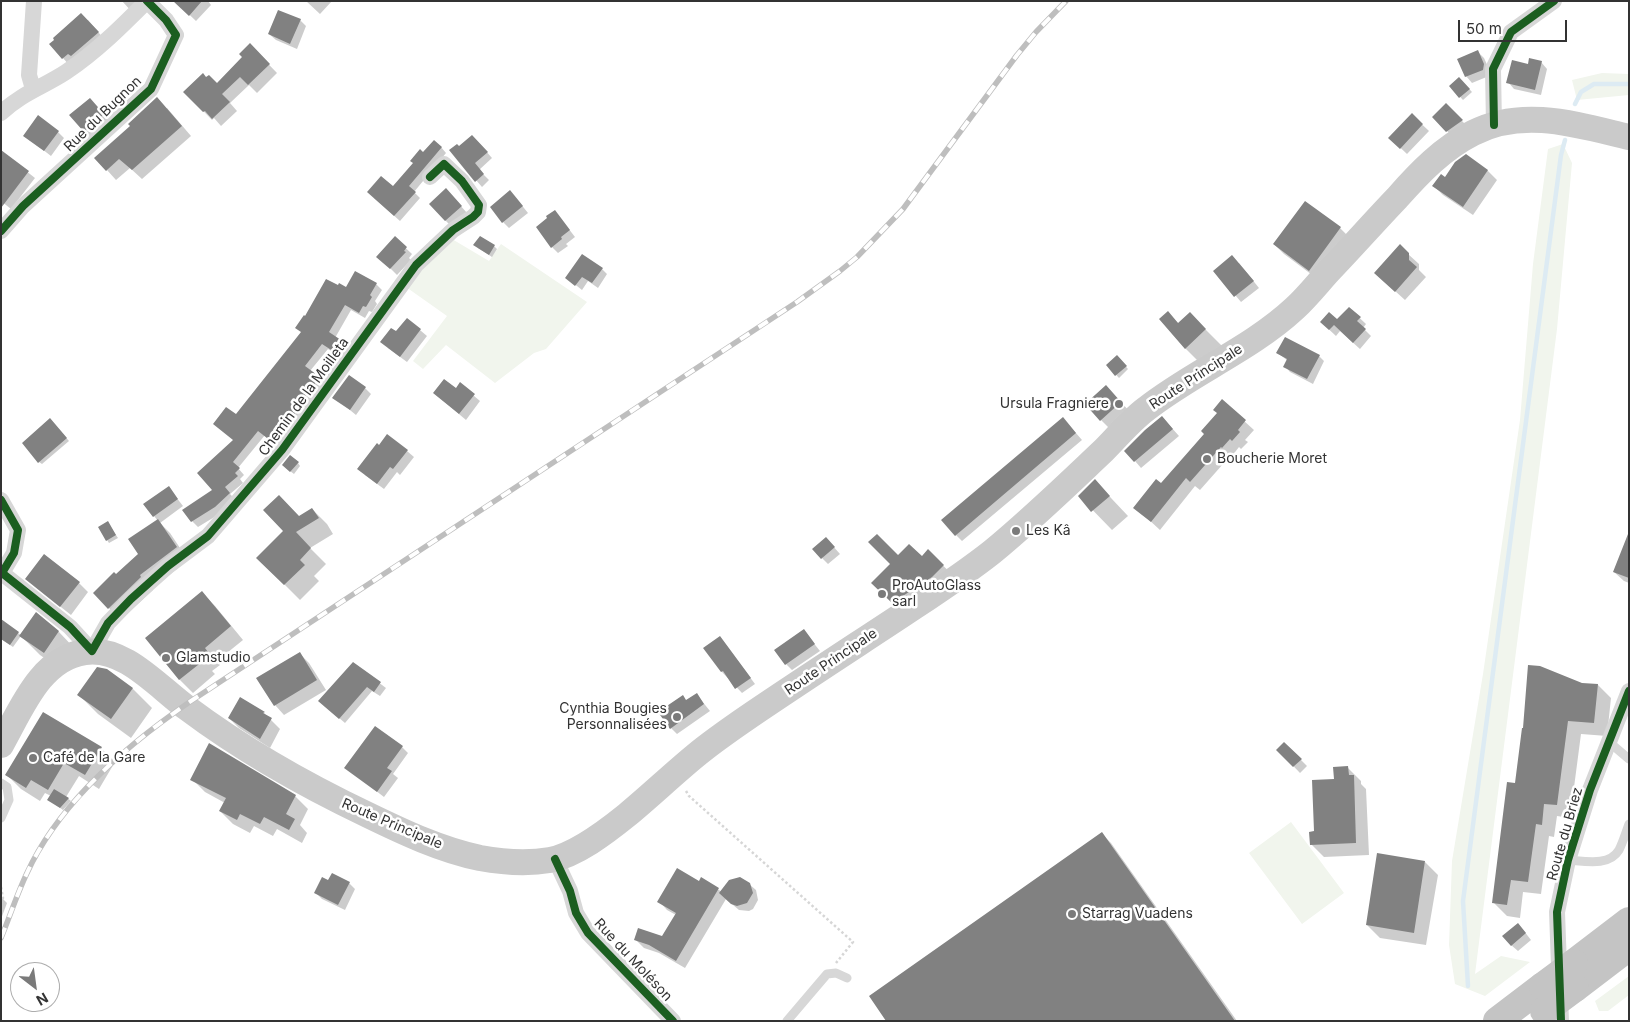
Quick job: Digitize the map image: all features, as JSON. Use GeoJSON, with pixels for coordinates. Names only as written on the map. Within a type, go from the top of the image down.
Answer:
{"type":"FeatureCollection","features":[{"type":"Feature","properties":{"kind":"highway"},"geometry":{"type":"LineString","coordinates":[[1497,1021],[1545,1010],[1574,976],[1629,921]]}},
{"type":"Feature","properties":{"kind":"highway"},"geometry":{"type":"LineString","coordinates":[[1574,976],[1629,947]]}},
{"type":"Feature","properties":{"kind":"main road","name":"Route Principale"},"geometry":{"type":"LineString","coordinates":[[1,744],[38,681],[62,660],[78,653],[92,650],[119,656],[184,706],[259,757],[320,792],[388,825],[428,842],[479,858],[514,862],[555,859],[566,855],[594,839],[626,816],[698,753],[743,720],[989,554],[1062,489],[1140,414],[1174,387],[1264,333],[1295,308],[1418,176],[1444,152],[1469,135],[1510,120],[1555,120],[1629,137]]}},
{"type":"Feature","properties":{"kind":"street"},"geometry":{"type":"LineString","coordinates":[[33,89],[29,75],[34,1]]}},
{"type":"Feature","properties":{"kind":"street"},"geometry":{"type":"LineString","coordinates":[[1,113],[33,89],[65,73],[100,47],[147,1]]}},
{"type":"Feature","properties":{"kind":"street","name":"Rue du Bugnon"},"geometry":{"type":"LineString","coordinates":[[1,230],[23,206],[150,89],[176,35],[166,20],[147,1]]}},
{"type":"Feature","properties":{"kind":"street"},"geometry":{"type":"LineString","coordinates":[[1494,125],[1493,68],[1512,32],[1554,1]]}},
{"type":"Feature","properties":{"kind":"street","name":"Chemin de la Moilleta"},"geometry":{"type":"LineString","coordinates":[[92,650],[108,623],[131,599],[168,566],[208,536],[282,450],[416,265],[453,230],[478,212],[479,205],[462,181],[444,164],[430,177]]}},
{"type":"Feature","properties":{"kind":"street"},"geometry":{"type":"LineString","coordinates":[[1,500],[18,530],[14,553],[2,572],[70,627],[92,650]]}},
{"type":"Feature","properties":{"kind":"street","name":"Route du Briez"},"geometry":{"type":"LineString","coordinates":[[1545,1010],[1557,912],[1568,860],[1587,800],[1629,691]]}},
{"type":"Feature","properties":{"kind":"street","name":"Rue du Moléson"},"geometry":{"type":"LineString","coordinates":[[555,859],[570,891],[576,913],[588,933],[673,1021]]}},
{"type":"Feature","properties":{"kind":"lane"},"geometry":{"type":"LineString","coordinates":[[1609,742],[1629,759]]}},
{"type":"Feature","properties":{"kind":"lane"},"geometry":{"type":"LineString","coordinates":[[1,783],[7,787],[9,800],[1,818]]}},
{"type":"Feature","properties":{"kind":"lane"},"geometry":{"type":"LineString","coordinates":[[1568,860],[1602,861],[1611,858],[1619,850],[1629,824]]}},
{"type":"Feature","properties":{"kind":"lane"},"geometry":{"type":"LineString","coordinates":[[787,1021],[827,974],[836,973],[847,978]]}},
{"type":"Feature","properties":{"kind":"path"},"geometry":{"type":"LineString","coordinates":[[683,788],[689,796],[853,942],[827,974]]}},
{"type":"Feature","properties":{"kind":"path"},"geometry":{"type":"LineString","coordinates":[[1,887],[3,898],[1,902]]}},
{"type":"Feature","properties":{"kind":"shaded area"},"geometry":{"type":"Polygon","coordinates":[[[1602,73],[1629,74],[1629,95],[1577,100],[1572,80],[1602,73]]]}},
{"type":"Feature","properties":{"kind":"shaded area"},"geometry":{"type":"Polygon","coordinates":[[[1563,144],[1572,163],[1557,329],[1475,974],[1501,956],[1530,962],[1485,996],[1455,984],[1449,945],[1452,861],[1483,674],[1520,420],[1533,264],[1548,149],[1563,144]]]}},
{"type":"Feature","properties":{"kind":"shaded area"},"geometry":{"type":"Polygon","coordinates":[[[452,239],[489,261],[501,244],[587,302],[546,349],[534,353],[495,383],[446,345],[423,369],[413,361],[447,316],[406,287],[452,239]]]}},
{"type":"Feature","properties":{"kind":"shaded area"},"geometry":{"type":"Polygon","coordinates":[[[1291,822],[1344,893],[1302,924],[1249,853],[1291,822]]]}},
{"type":"Feature","properties":{"kind":"shaded area"},"geometry":{"type":"Polygon","coordinates":[[[1629,976],[1629,995],[1608,1011],[1599,1011],[1595,1001],[1629,976]]]}},
{"type":"Feature","properties":{"kind":"building"},"geometry":{"type":"Polygon","coordinates":[[[173,1],[202,1],[189,16],[173,1]]]}},
{"type":"Feature","properties":{"kind":"building"},"geometry":{"type":"Polygon","coordinates":[[[278,10],[301,19],[290,44],[268,34],[278,10]]]}},
{"type":"Feature","properties":{"kind":"building"},"geometry":{"type":"Polygon","coordinates":[[[81,13],[99,32],[71,56],[68,54],[62,59],[49,44],[54,40],[53,38],[81,13]]]}},
{"type":"Feature","properties":{"kind":"building"},"geometry":{"type":"Polygon","coordinates":[[[250,43],[270,64],[248,85],[240,77],[222,94],[230,102],[212,119],[183,92],[203,73],[206,77],[209,75],[217,83],[242,57],[239,54],[250,43]]]}},
{"type":"Feature","properties":{"kind":"building"},"geometry":{"type":"Polygon","coordinates":[[[1478,50],[1484,64],[1483,70],[1465,77],[1457,59],[1478,50]]]}},
{"type":"Feature","properties":{"kind":"building"},"geometry":{"type":"Polygon","coordinates":[[[1529,58],[1542,61],[1535,90],[1506,83],[1512,60],[1528,64],[1529,58]]]}},
{"type":"Feature","properties":{"kind":"building"},"geometry":{"type":"Polygon","coordinates":[[[1459,77],[1470,89],[1459,98],[1449,86],[1459,77]]]}},
{"type":"Feature","properties":{"kind":"building"},"geometry":{"type":"Polygon","coordinates":[[[157,97],[182,126],[132,170],[119,159],[106,171],[94,158],[130,126],[128,124],[157,97]]]}},
{"type":"Feature","properties":{"kind":"building"},"geometry":{"type":"Polygon","coordinates":[[[90,98],[104,114],[84,132],[69,115],[90,98]]]}},
{"type":"Feature","properties":{"kind":"building"},"geometry":{"type":"Polygon","coordinates":[[[1446,103],[1463,120],[1446,132],[1432,117],[1446,103]]]}},
{"type":"Feature","properties":{"kind":"building"},"geometry":{"type":"Polygon","coordinates":[[[1412,113],[1423,124],[1400,149],[1388,138],[1412,113]]]}},
{"type":"Feature","properties":{"kind":"building"},"geometry":{"type":"Polygon","coordinates":[[[38,115],[59,131],[44,151],[23,136],[38,115]]]}},
{"type":"Feature","properties":{"kind":"building"},"geometry":{"type":"Polygon","coordinates":[[[472,135],[488,152],[475,163],[484,174],[475,182],[449,150],[457,144],[459,146],[472,135]]]}},
{"type":"Feature","properties":{"kind":"building"},"geometry":{"type":"Polygon","coordinates":[[[434,140],[442,147],[409,186],[416,192],[394,216],[367,192],[381,176],[393,186],[413,163],[410,161],[420,149],[423,152],[434,140]]]}},
{"type":"Feature","properties":{"kind":"building"},"geometry":{"type":"Polygon","coordinates":[[[1,150],[29,171],[1,208],[1,150]]]}},
{"type":"Feature","properties":{"kind":"building"},"geometry":{"type":"Polygon","coordinates":[[[1466,154],[1488,170],[1463,207],[1432,186],[1441,174],[1445,177],[1455,162],[1466,154]]]}},
{"type":"Feature","properties":{"kind":"building"},"geometry":{"type":"Polygon","coordinates":[[[446,188],[462,206],[445,221],[429,204],[446,188]]]}},
{"type":"Feature","properties":{"kind":"building"},"geometry":{"type":"Polygon","coordinates":[[[510,190],[523,206],[502,223],[490,207],[510,190]]]}},
{"type":"Feature","properties":{"kind":"building"},"geometry":{"type":"Polygon","coordinates":[[[1305,201],[1341,227],[1309,271],[1273,244],[1305,201]]]}},
{"type":"Feature","properties":{"kind":"building"},"geometry":{"type":"Polygon","coordinates":[[[555,210],[570,230],[551,248],[536,227],[547,218],[546,216],[555,210]]]}},
{"type":"Feature","properties":{"kind":"building"},"geometry":{"type":"Polygon","coordinates":[[[395,236],[407,247],[404,251],[406,252],[390,269],[376,257],[395,236]]]}},
{"type":"Feature","properties":{"kind":"building"},"geometry":{"type":"Polygon","coordinates":[[[480,236],[495,245],[489,255],[473,245],[480,236]]]}},
{"type":"Feature","properties":{"kind":"building"},"geometry":{"type":"Polygon","coordinates":[[[1400,244],[1409,253],[1409,260],[1417,267],[1395,292],[1374,273],[1400,244]]]}},
{"type":"Feature","properties":{"kind":"building"},"geometry":{"type":"Polygon","coordinates":[[[582,254],[603,268],[592,283],[582,277],[575,286],[565,278],[582,254]]]}},
{"type":"Feature","properties":{"kind":"building"},"geometry":{"type":"Polygon","coordinates":[[[1232,255],[1254,281],[1234,297],[1213,271],[1232,255]]]}},
{"type":"Feature","properties":{"kind":"building"},"geometry":{"type":"Polygon","coordinates":[[[355,271],[377,283],[366,307],[363,306],[359,313],[345,305],[329,332],[344,342],[336,353],[322,344],[305,366],[320,377],[294,410],[296,412],[272,442],[258,431],[233,462],[240,468],[235,473],[238,476],[225,487],[230,493],[215,507],[191,522],[182,510],[212,490],[197,473],[233,440],[213,424],[226,407],[236,414],[301,332],[295,328],[305,316],[326,279],[346,287],[355,271]]]}},
{"type":"Feature","properties":{"kind":"building"},"geometry":{"type":"Polygon","coordinates":[[[1349,307],[1361,317],[1357,321],[1366,329],[1353,343],[1334,325],[1329,330],[1320,322],[1329,312],[1337,319],[1349,307]]]}},
{"type":"Feature","properties":{"kind":"building"},"geometry":{"type":"Polygon","coordinates":[[[1168,311],[1178,323],[1190,312],[1206,329],[1185,349],[1159,319],[1168,311]]]}},
{"type":"Feature","properties":{"kind":"building"},"geometry":{"type":"Polygon","coordinates":[[[407,318],[421,329],[400,357],[380,342],[391,328],[396,331],[407,318]]]}},
{"type":"Feature","properties":{"kind":"building"},"geometry":{"type":"Polygon","coordinates":[[[1285,337],[1320,355],[1307,379],[1283,367],[1287,359],[1276,353],[1285,337]]]}},
{"type":"Feature","properties":{"kind":"building"},"geometry":{"type":"Polygon","coordinates":[[[1117,355],[1127,366],[1115,376],[1106,365],[1117,355]]]}},
{"type":"Feature","properties":{"kind":"building"},"geometry":{"type":"Polygon","coordinates":[[[349,375],[366,387],[350,410],[332,398],[349,375]]]}},
{"type":"Feature","properties":{"kind":"building"},"geometry":{"type":"Polygon","coordinates":[[[444,379],[456,388],[460,382],[475,394],[459,414],[433,393],[444,379]]]}},
{"type":"Feature","properties":{"kind":"building"},"geometry":{"type":"Polygon","coordinates":[[[1106,385],[1121,402],[1100,421],[1085,404],[1106,385]]]}},
{"type":"Feature","properties":{"kind":"building"},"geometry":{"type":"Polygon","coordinates":[[[1222,399],[1246,420],[1238,430],[1240,432],[1232,441],[1230,439],[1221,447],[1190,482],[1186,478],[1151,522],[1133,508],[1156,479],[1161,483],[1204,434],[1201,431],[1217,413],[1213,410],[1222,399]]]}},
{"type":"Feature","properties":{"kind":"building"},"geometry":{"type":"Polygon","coordinates":[[[1162,416],[1173,429],[1134,462],[1124,451],[1162,416]]]}},
{"type":"Feature","properties":{"kind":"building"},"geometry":{"type":"Polygon","coordinates":[[[1063,417],[1076,433],[955,536],[941,520],[1063,417]]]}},
{"type":"Feature","properties":{"kind":"building"},"geometry":{"type":"Polygon","coordinates":[[[50,418],[67,438],[38,463],[22,443],[50,418]]]}},
{"type":"Feature","properties":{"kind":"building"},"geometry":{"type":"Polygon","coordinates":[[[387,434],[408,450],[393,469],[390,467],[377,484],[357,469],[377,443],[379,445],[387,434]]]}},
{"type":"Feature","properties":{"kind":"building"},"geometry":{"type":"Polygon","coordinates":[[[290,455],[299,462],[290,472],[282,465],[290,455]]]}},
{"type":"Feature","properties":{"kind":"building"},"geometry":{"type":"Polygon","coordinates":[[[1095,479],[1110,496],[1091,512],[1078,496],[1095,479]]]}},
{"type":"Feature","properties":{"kind":"building"},"geometry":{"type":"Polygon","coordinates":[[[169,486],[178,499],[153,517],[143,504],[169,486]]]}},
{"type":"Feature","properties":{"kind":"building"},"geometry":{"type":"Polygon","coordinates":[[[279,495],[299,516],[312,508],[319,518],[296,532],[311,548],[300,560],[305,565],[284,585],[256,558],[283,531],[263,510],[279,495]]]}},
{"type":"Feature","properties":{"kind":"building"},"geometry":{"type":"Polygon","coordinates":[[[158,519],[177,547],[140,575],[141,577],[108,609],[93,593],[114,572],[116,574],[138,554],[128,539],[158,519]]]}},
{"type":"Feature","properties":{"kind":"building"},"geometry":{"type":"Polygon","coordinates":[[[108,521],[116,535],[106,541],[98,527],[108,521]]]}},
{"type":"Feature","properties":{"kind":"building"},"geometry":{"type":"Polygon","coordinates":[[[877,534],[898,555],[909,544],[922,556],[928,549],[944,565],[932,577],[892,603],[871,583],[890,564],[868,542],[877,534]]]}},
{"type":"Feature","properties":{"kind":"building"},"geometry":{"type":"Polygon","coordinates":[[[1629,534],[1629,578],[1613,572],[1629,534]]]}},
{"type":"Feature","properties":{"kind":"building"},"geometry":{"type":"Polygon","coordinates":[[[826,537],[835,547],[821,559],[812,549],[826,537]]]}},
{"type":"Feature","properties":{"kind":"building"},"geometry":{"type":"Polygon","coordinates":[[[44,554],[80,582],[60,607],[25,579],[44,554]]]}},
{"type":"Feature","properties":{"kind":"building"},"geometry":{"type":"Polygon","coordinates":[[[202,591],[231,626],[205,648],[208,652],[200,658],[203,661],[179,680],[145,638],[202,591]]]}},
{"type":"Feature","properties":{"kind":"building"},"geometry":{"type":"Polygon","coordinates":[[[36,612],[59,631],[44,653],[19,636],[36,612]]]}},
{"type":"Feature","properties":{"kind":"building"},"geometry":{"type":"Polygon","coordinates":[[[1,619],[19,632],[10,645],[1,639],[1,619]]]}},
{"type":"Feature","properties":{"kind":"building"},"geometry":{"type":"Polygon","coordinates":[[[804,629],[815,644],[785,665],[774,650],[804,629]]]}},
{"type":"Feature","properties":{"kind":"building"},"geometry":{"type":"Polygon","coordinates":[[[720,636],[751,678],[735,689],[723,671],[721,672],[703,648],[720,636]]]}},
{"type":"Feature","properties":{"kind":"building"},"geometry":{"type":"Polygon","coordinates":[[[300,652],[317,680],[274,706],[256,678],[300,652]]]}},
{"type":"Feature","properties":{"kind":"building"},"geometry":{"type":"Polygon","coordinates":[[[353,662],[381,682],[374,692],[367,687],[339,719],[318,701],[353,662]]]}},
{"type":"Feature","properties":{"kind":"building"},"geometry":{"type":"Polygon","coordinates":[[[1528,665],[1540,666],[1582,683],[1598,684],[1594,723],[1568,721],[1557,805],[1544,804],[1542,825],[1536,824],[1528,882],[1511,880],[1507,905],[1492,903],[1507,782],[1515,783],[1523,728],[1528,665]]]}},
{"type":"Feature","properties":{"kind":"building"},"geometry":{"type":"Polygon","coordinates":[[[97,667],[107,669],[133,688],[111,719],[77,695],[97,667]]]}},
{"type":"Feature","properties":{"kind":"building"},"geometry":{"type":"Polygon","coordinates":[[[697,693],[704,704],[670,729],[658,712],[683,695],[686,700],[697,693]]]}},
{"type":"Feature","properties":{"kind":"building"},"geometry":{"type":"Polygon","coordinates":[[[240,697],[272,718],[260,739],[228,718],[240,697]]]}},
{"type":"Feature","properties":{"kind":"building"},"geometry":{"type":"Polygon","coordinates":[[[43,712],[102,747],[85,775],[64,763],[48,790],[31,780],[26,788],[5,775],[43,712]]]}},
{"type":"Feature","properties":{"kind":"building"},"geometry":{"type":"Polygon","coordinates":[[[375,726],[403,746],[387,768],[392,771],[377,792],[344,768],[375,726]]]}},
{"type":"Feature","properties":{"kind":"building"},"geometry":{"type":"Polygon","coordinates":[[[1284,742],[1302,759],[1293,767],[1276,750],[1284,742]]]}},
{"type":"Feature","properties":{"kind":"building"},"geometry":{"type":"Polygon","coordinates":[[[209,743],[296,795],[286,814],[295,819],[289,830],[264,817],[260,824],[240,814],[237,820],[219,811],[226,798],[190,780],[209,743]]]}},
{"type":"Feature","properties":{"kind":"building"},"geometry":{"type":"Polygon","coordinates":[[[1348,766],[1349,775],[1354,775],[1356,843],[1310,845],[1309,832],[1314,831],[1312,780],[1334,779],[1333,767],[1348,766]]]}},
{"type":"Feature","properties":{"kind":"building"},"geometry":{"type":"Polygon","coordinates":[[[54,789],[69,798],[60,808],[47,800],[54,789]]]}},
{"type":"Feature","properties":{"kind":"building","name":"Starrag Vuadens"},"geometry":{"type":"Polygon","coordinates":[[[1102,832],[1235,1021],[886,1021],[869,996],[1102,832]]]}},
{"type":"Feature","properties":{"kind":"building"},"geometry":{"type":"Polygon","coordinates":[[[1377,853],[1425,861],[1414,933],[1366,925],[1377,853]]]}},
{"type":"Feature","properties":{"kind":"building"},"geometry":{"type":"Polygon","coordinates":[[[677,868],[699,881],[701,877],[719,888],[676,961],[649,945],[634,940],[638,928],[662,936],[676,913],[657,902],[677,868]]]}},
{"type":"Feature","properties":{"kind":"building"},"geometry":{"type":"Polygon","coordinates":[[[332,873],[350,882],[338,905],[314,893],[322,877],[328,880],[332,873]]]}},
{"type":"Feature","properties":{"kind":"building"},"geometry":{"type":"Polygon","coordinates":[[[740,877],[750,883],[753,893],[747,903],[737,906],[731,904],[719,893],[729,880],[740,877]]]}},
{"type":"Feature","properties":{"kind":"building"},"geometry":{"type":"Polygon","coordinates":[[[1518,923],[1526,933],[1511,946],[1502,936],[1518,923]]]}},
{"type":"Feature","properties":{"kind":"waterway"},"geometry":{"type":"LineString","coordinates":[[1575,104],[1581,92],[1594,84],[1629,84]]}},
{"type":"Feature","properties":{"kind":"waterway"},"geometry":{"type":"LineString","coordinates":[[1468,986],[1463,901],[1561,155],[1565,140]]}},
{"type":"Feature","properties":{"kind":"railway"},"geometry":{"type":"LineString","coordinates":[[1,938],[23,881],[41,847],[76,799],[120,756],[143,736],[191,701],[797,302],[840,271],[857,257],[903,209],[1017,55],[1066,1]]}},
{"type":"Feature","properties":{"kind":"cycle path"},"geometry":{"type":"LineString","coordinates":[[1,231],[23,206],[151,89],[176,35],[166,20],[147,1]]}},
{"type":"Feature","properties":{"kind":"cycle path"},"geometry":{"type":"LineString","coordinates":[[1494,125],[1493,69],[1511,32],[1554,1]]}},
{"type":"Feature","properties":{"kind":"cycle path"},"geometry":{"type":"LineString","coordinates":[[1,500],[18,530],[14,553],[2,573],[70,627],[92,651],[108,623],[131,599],[168,566],[208,536],[282,450],[416,265],[453,230],[478,212],[479,205],[462,181],[444,164],[430,177]]}},
{"type":"Feature","properties":{"kind":"cycle path"},"geometry":{"type":"LineString","coordinates":[[1561,1021],[1557,912],[1568,860],[1590,790],[1629,691]]}},
{"type":"Feature","properties":{"kind":"cycle path"},"geometry":{"type":"LineString","coordinates":[[555,859],[570,891],[576,913],[588,933],[673,1021]]}},
{"type":"Feature","properties":{"kind":"place","name":"Ursula Fragniere"},"geometry":{"type":"Point","coordinates":[1119,404]}},
{"type":"Feature","properties":{"kind":"place","name":"Boucherie Moret"},"geometry":{"type":"Point","coordinates":[1207,459]}},
{"type":"Feature","properties":{"kind":"place","name":"Les Kâ"},"geometry":{"type":"Point","coordinates":[1016,531]}},
{"type":"Feature","properties":{"kind":"place","name":"ProAutoGlass sarl"},"geometry":{"type":"Point","coordinates":[882,594]}},
{"type":"Feature","properties":{"kind":"place","name":"Glamstudio"},"geometry":{"type":"Point","coordinates":[166,658]}},
{"type":"Feature","properties":{"kind":"place","name":"Cynthia Bougies Personnalisées"},"geometry":{"type":"Point","coordinates":[677,717]}},
{"type":"Feature","properties":{"kind":"place","name":"Café de la Gare"},"geometry":{"type":"Point","coordinates":[33,758]}},
{"type":"Feature","properties":{"kind":"place","name":"Starrag Vuadens"},"geometry":{"type":"Point","coordinates":[1072,914]}}]}
